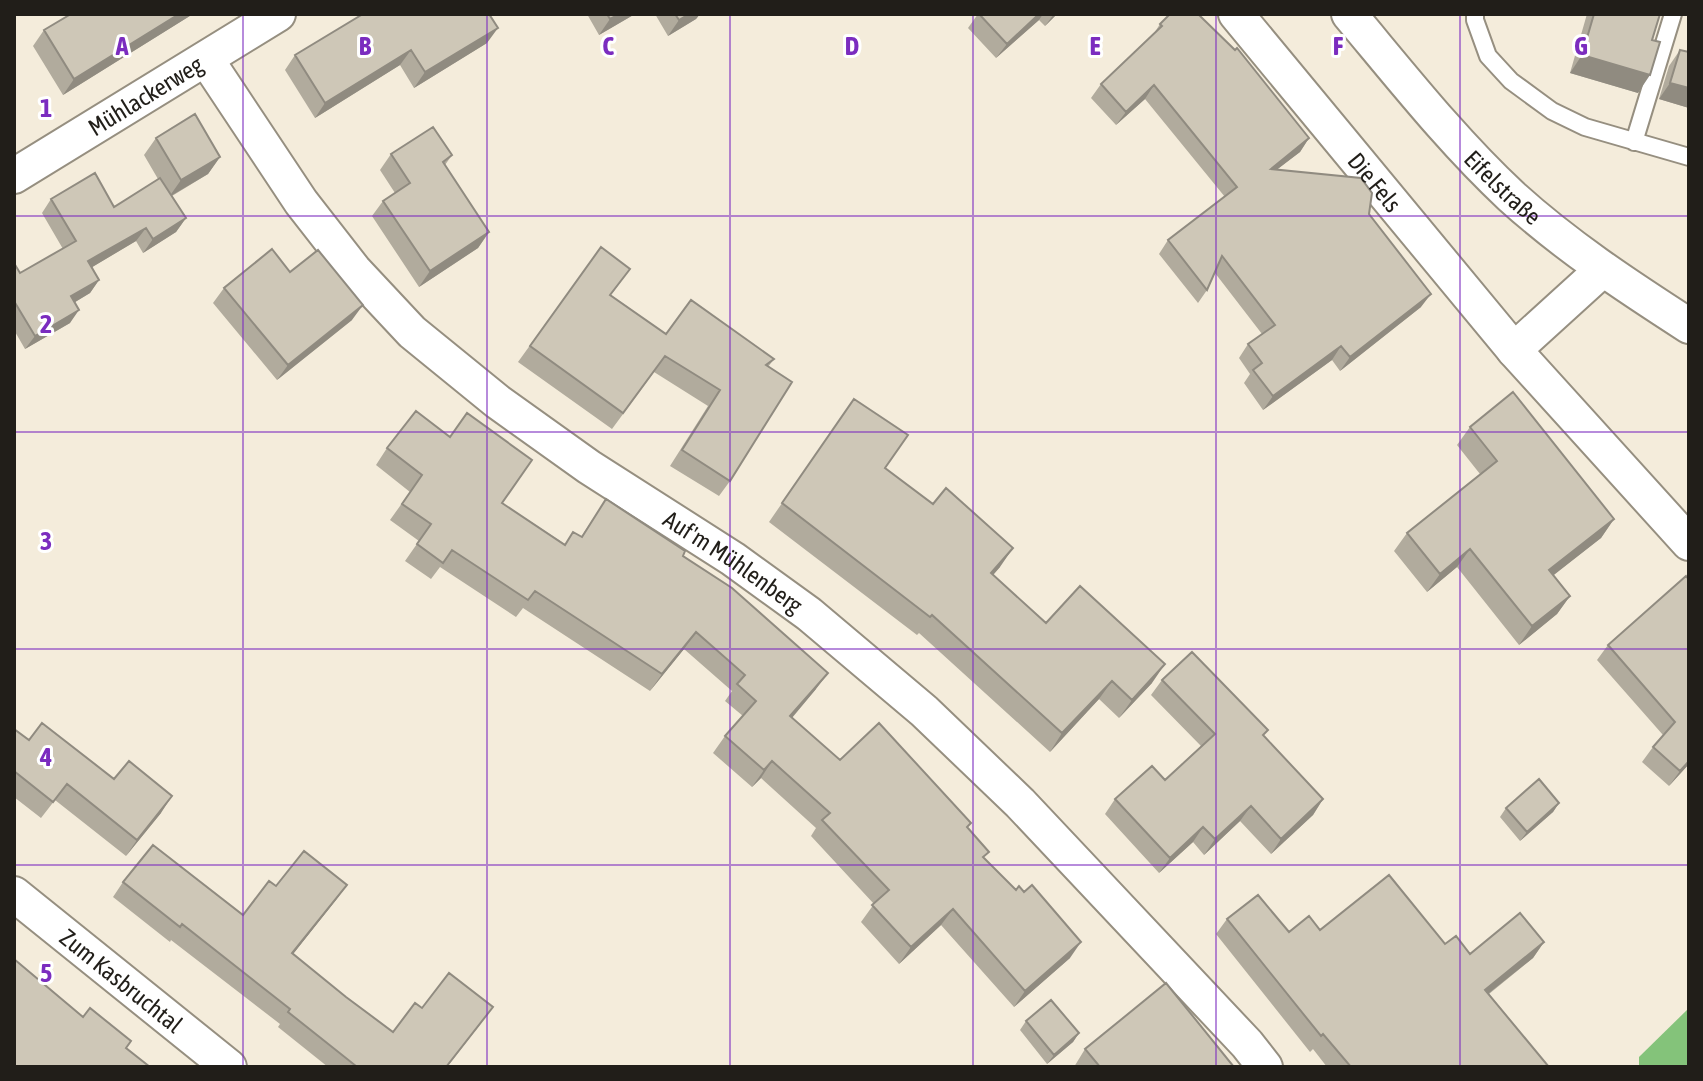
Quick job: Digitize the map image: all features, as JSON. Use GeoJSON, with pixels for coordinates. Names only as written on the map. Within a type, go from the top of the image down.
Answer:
{"type":"FeatureCollection","features":[{"type":"Feature","properties":{"kind":"street","name":"Mühlackerweg"},"geometry":{"type":"LineString","coordinates":[[14,176],[278,14]]}},
{"type":"Feature","properties":{"kind":"street","name":"Die Fels"},"geometry":{"type":"LineString","coordinates":[[1236,14],[1514,350],[1689,543]]}},
{"type":"Feature","properties":{"kind":"street","name":"Eifelstraße"},"geometry":{"type":"LineString","coordinates":[[1349,14],[1442,123],[1511,196],[1602,270],[1689,326]]}},
{"type":"Feature","properties":{"kind":"street","name":"Auf'm Mühlenberg"},"geometry":{"type":"LineString","coordinates":[[206,59],[301,202],[354,270],[412,332],[498,402],[589,467],[733,559],[809,614],[924,711],[1020,803],[1247,1044],[1265,1067]]}},
{"type":"Feature","properties":{"kind":"street"},"geometry":{"type":"LineString","coordinates":[[1514,350],[1602,270]]}},
{"type":"Feature","properties":{"kind":"street","name":"Zum Kasbruchtal"},"geometry":{"type":"LineString","coordinates":[[14,894],[229,1067]]}},
{"type":"Feature","properties":{"kind":"lane"},"geometry":{"type":"LineString","coordinates":[[1475,14],[1488,56],[1511,81],[1552,111],[1585,127],[1689,157]]}},
{"type":"Feature","properties":{"kind":"lane"},"geometry":{"type":"LineString","coordinates":[[1634,142],[1673,14]]}},
{"type":"Feature","properties":{"kind":"green space"},"geometry":{"type":"Polygon","coordinates":[[[1689,1008],[1689,1067],[1639,1067],[1639,1057],[1689,1008]]]}},
{"type":"Feature","properties":{"kind":"building"},"geometry":{"type":"Polygon","coordinates":[[[71,14],[179,14],[74,79],[44,30],[71,14]]]}},
{"type":"Feature","properties":{"kind":"building"},"geometry":{"type":"Polygon","coordinates":[[[363,14],[489,14],[498,28],[425,72],[411,50],[325,103],[295,55],[363,14]]]}},
{"type":"Feature","properties":{"kind":"building"},"geometry":{"type":"Polygon","coordinates":[[[675,14],[689,14],[679,20],[675,14]]]}},
{"type":"Feature","properties":{"kind":"building"},"geometry":{"type":"Polygon","coordinates":[[[979,14],[1039,14],[1007,44],[979,14]]]}},
{"type":"Feature","properties":{"kind":"building"},"geometry":{"type":"Polygon","coordinates":[[[1170,14],[1198,14],[1235,50],[1237,48],[1309,138],[1271,169],[1361,178],[1372,193],[1369,214],[1431,294],[1350,357],[1341,346],[1273,396],[1253,370],[1262,363],[1248,344],[1275,325],[1222,256],[1207,290],[1168,240],[1237,187],[1154,85],[1126,112],[1101,84],[1162,26],[1160,24],[1170,14]]]}},
{"type":"Feature","properties":{"kind":"building"},"geometry":{"type":"Polygon","coordinates":[[[1594,14],[1660,14],[1652,40],[1660,42],[1650,75],[1582,55],[1594,14]]]}},
{"type":"Feature","properties":{"kind":"building"},"geometry":{"type":"Polygon","coordinates":[[[1680,50],[1689,52],[1689,88],[1670,83],[1680,50]]]}},
{"type":"Feature","properties":{"kind":"building"},"geometry":{"type":"Polygon","coordinates":[[[195,114],[220,157],[181,180],[156,138],[195,114]]]}},
{"type":"Feature","properties":{"kind":"building"},"geometry":{"type":"Polygon","coordinates":[[[433,127],[452,155],[443,162],[489,232],[430,271],[383,201],[410,183],[391,154],[433,127]]]}},
{"type":"Feature","properties":{"kind":"building"},"geometry":{"type":"Polygon","coordinates":[[[95,173],[114,207],[160,178],[186,218],[153,239],[146,228],[88,261],[99,280],[71,296],[79,310],[35,336],[14,301],[14,263],[20,273],[76,241],[51,199],[95,173]]]}},
{"type":"Feature","properties":{"kind":"building"},"geometry":{"type":"Polygon","coordinates":[[[601,247],[630,269],[610,295],[666,334],[691,300],[774,359],[766,365],[792,382],[730,481],[682,450],[720,390],[665,356],[623,413],[530,346],[601,247]]]}},
{"type":"Feature","properties":{"kind":"building"},"geometry":{"type":"Polygon","coordinates":[[[272,249],[290,272],[318,250],[363,305],[288,365],[224,288],[272,249]]]}},
{"type":"Feature","properties":{"kind":"building"},"geometry":{"type":"Polygon","coordinates":[[[1513,392],[1614,519],[1549,570],[1570,596],[1532,626],[1470,549],[1440,574],[1407,533],[1497,461],[1470,427],[1513,392]]]}},
{"type":"Feature","properties":{"kind":"building"},"geometry":{"type":"Polygon","coordinates":[[[854,399],[908,435],[885,468],[933,504],[946,488],[1013,548],[991,573],[1046,623],[1080,586],[1165,664],[1132,700],[1112,681],[1062,733],[932,615],[930,617],[782,503],[854,399]]]}},
{"type":"Feature","properties":{"kind":"building"},"geometry":{"type":"Polygon","coordinates":[[[416,411],[450,437],[467,413],[532,460],[502,503],[565,545],[573,532],[582,537],[606,499],[685,551],[683,556],[732,588],[828,673],[790,716],[840,760],[879,723],[971,823],[967,827],[989,852],[983,857],[1016,890],[1019,886],[1024,892],[1032,885],[1081,942],[1025,991],[953,909],[911,947],[872,905],[889,890],[822,820],[830,813],[772,761],[764,770],[725,736],[756,701],[737,684],[745,675],[696,632],[662,674],[535,591],[528,600],[452,550],[443,563],[417,544],[431,524],[402,504],[422,475],[387,448],[416,411]]]}},
{"type":"Feature","properties":{"kind":"building"},"geometry":{"type":"Polygon","coordinates":[[[1686,576],[1689,580],[1689,761],[1680,771],[1653,747],[1675,722],[1608,645],[1686,576]]]}},
{"type":"Feature","properties":{"kind":"building"},"geometry":{"type":"Polygon","coordinates":[[[1192,652],[1268,730],[1263,735],[1323,799],[1281,839],[1251,806],[1215,839],[1203,827],[1170,858],[1115,799],[1152,766],[1165,780],[1215,734],[1162,680],[1192,652]]]}},
{"type":"Feature","properties":{"kind":"building"},"geometry":{"type":"Polygon","coordinates":[[[42,723],[114,779],[129,761],[172,796],[137,840],[67,784],[53,802],[14,771],[14,729],[29,740],[42,723]]]}},
{"type":"Feature","properties":{"kind":"building"},"geometry":{"type":"Polygon","coordinates":[[[1539,779],[1559,803],[1527,832],[1506,808],[1539,779]]]}},
{"type":"Feature","properties":{"kind":"building"},"geometry":{"type":"Polygon","coordinates":[[[153,845],[243,915],[269,881],[276,886],[304,851],[347,885],[292,953],[393,1032],[415,1003],[422,1008],[449,973],[493,1007],[446,1067],[355,1067],[288,1012],[290,1009],[123,882],[153,845]]]}},
{"type":"Feature","properties":{"kind":"building"},"geometry":{"type":"Polygon","coordinates":[[[1389,875],[1445,944],[1456,936],[1470,954],[1520,913],[1544,942],[1485,990],[1549,1067],[1351,1067],[1323,1034],[1321,1036],[1227,919],[1258,895],[1289,932],[1309,916],[1320,930],[1389,875]]]}},
{"type":"Feature","properties":{"kind":"building"},"geometry":{"type":"Polygon","coordinates":[[[14,959],[83,1017],[90,1008],[131,1041],[126,1048],[150,1067],[14,1067],[14,959]]]}},
{"type":"Feature","properties":{"kind":"building"},"geometry":{"type":"Polygon","coordinates":[[[1166,983],[1234,1067],[1100,1067],[1085,1049],[1166,983]]]}},
{"type":"Feature","properties":{"kind":"building"},"geometry":{"type":"Polygon","coordinates":[[[1051,1000],[1079,1033],[1054,1055],[1026,1021],[1051,1000]]]}}]}
